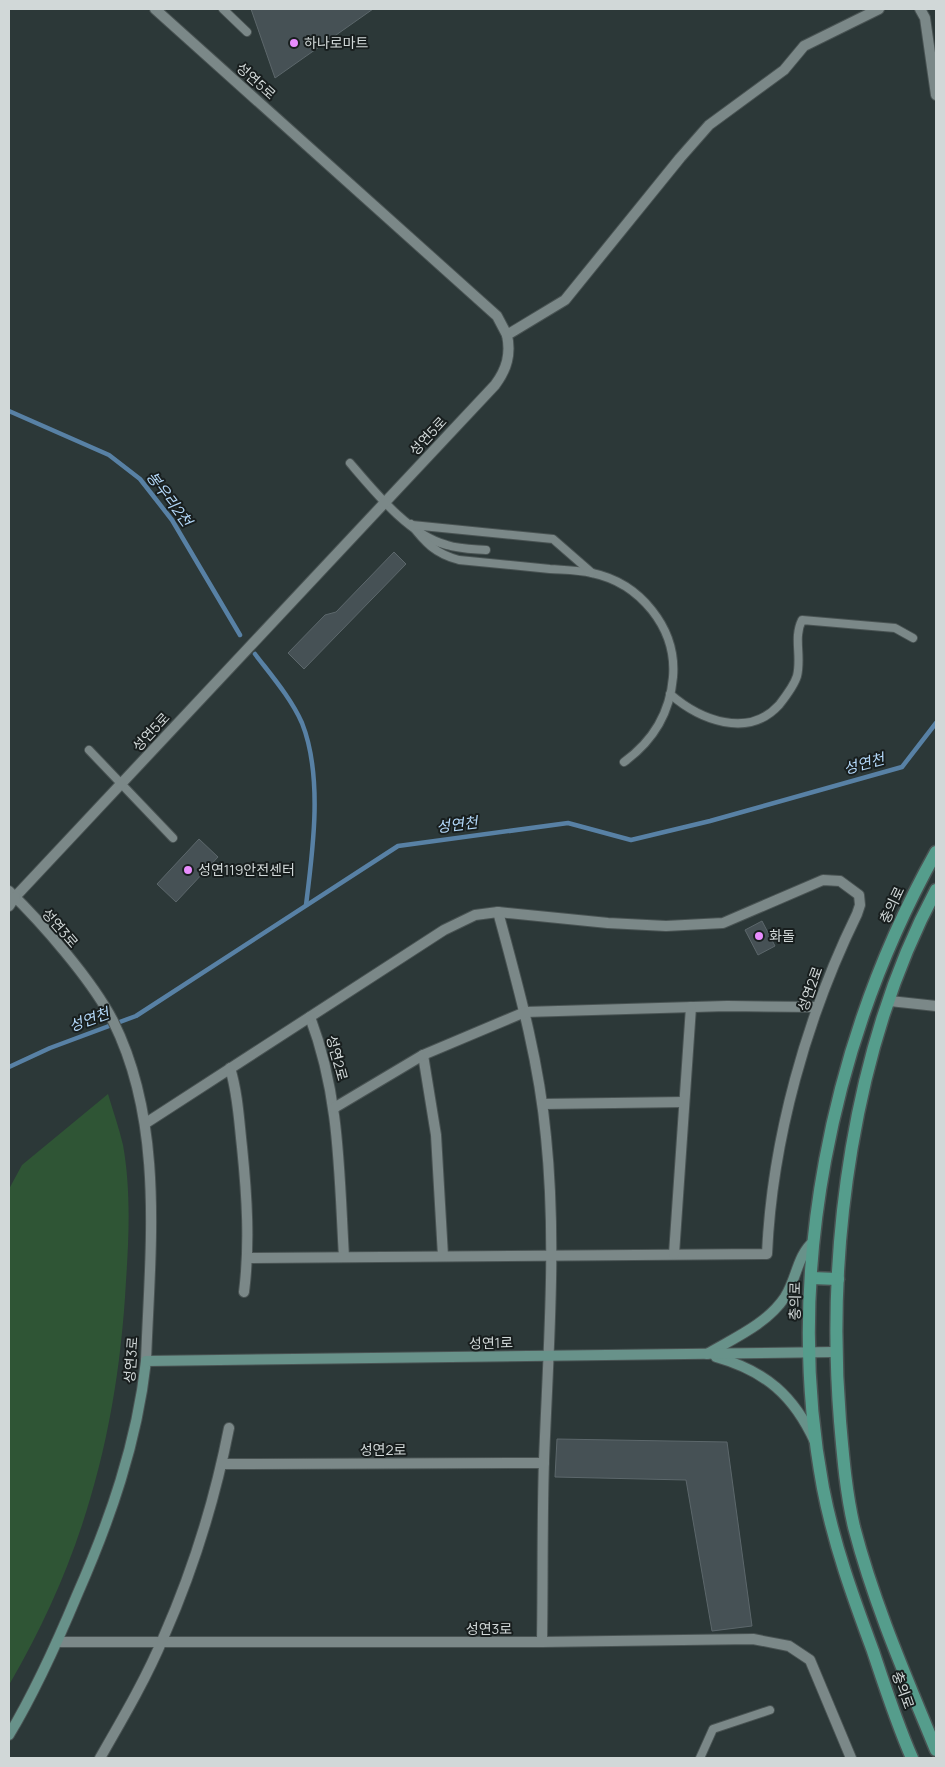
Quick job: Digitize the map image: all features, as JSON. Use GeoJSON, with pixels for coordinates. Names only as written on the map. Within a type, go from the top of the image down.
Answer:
{"type":"FeatureCollection","features":[{"type":"Feature","properties":{"kind":"main road","name":"충의로"},"geometry":{"type":"LineString","coordinates":[[912,1758],[844,1574],[831,1528],[818,1451],[809,1353],[813,1242],[831,1131],[859,1033],[880,969],[912,895],[936,852]]}},
{"type":"Feature","properties":{"kind":"main road","name":"충의로"},"geometry":{"type":"LineString","coordinates":[[936,890],[913,939],[877,1039],[852,1150],[846,1185],[838,1279],[836,1352],[846,1483],[854,1526],[869,1578],[887,1629],[936,1750]]}},
{"type":"Feature","properties":{"kind":"main road"},"geometry":{"type":"LineString","coordinates":[[706,1354],[756,1325],[776,1308],[792,1285],[804,1250],[813,1242]]}},
{"type":"Feature","properties":{"kind":"main road"},"geometry":{"type":"LineString","coordinates":[[811,1278],[838,1279]]}},
{"type":"Feature","properties":{"kind":"main road","name":"성연1로"},"geometry":{"type":"LineString","coordinates":[[146,1361],[836,1352]]}},
{"type":"Feature","properties":{"kind":"main road"},"geometry":{"type":"LineString","coordinates":[[706,1354],[750,1370],[777,1387],[796,1406],[818,1451]]}},
{"type":"Feature","properties":{"kind":"main road","name":"성연3로"},"geometry":{"type":"LineString","coordinates":[[9,1735],[30,1700],[101,1540],[118,1488],[138,1412],[146,1361]]}},
{"type":"Feature","properties":{"kind":"street","name":"성연5로"},"geometry":{"type":"LineString","coordinates":[[11,898],[121,784],[501,377],[508,359],[507,335],[497,316],[155,9]]}},
{"type":"Feature","properties":{"kind":"street"},"geometry":{"type":"LineString","coordinates":[[507,335],[565,300],[709,125],[784,70],[804,46],[854,19],[878,9]]}},
{"type":"Feature","properties":{"kind":"street"},"geometry":{"type":"LineString","coordinates":[[920,9],[925,18],[936,95]]}},
{"type":"Feature","properties":{"kind":"street","name":"성연2로"},"geometry":{"type":"LineString","coordinates":[[146,1123],[460,921],[475,915],[498,912],[608,923],[666,926],[723,923],[815,882],[829,879],[840,881],[856,891],[860,904],[817,1007],[790,1098],[773,1196],[767,1254],[248,1258]]}},
{"type":"Feature","properties":{"kind":"street","name":"성연3로"},"geometry":{"type":"LineString","coordinates":[[11,898],[83,977],[112,1019],[131,1067],[146,1123],[150,1203],[146,1361]]}},
{"type":"Feature","properties":{"kind":"street"},"geometry":{"type":"LineString","coordinates":[[498,912],[525,1012],[543,1104],[547,1139],[552,1255],[544,1463],[542,1642]]}},
{"type":"Feature","properties":{"kind":"street"},"geometry":{"type":"LineString","coordinates":[[890,1002],[936,1006]]}},
{"type":"Feature","properties":{"kind":"street"},"geometry":{"type":"LineString","coordinates":[[334,1108],[423,1055],[525,1012],[817,1007]]}},
{"type":"Feature","properties":{"kind":"street"},"geometry":{"type":"LineString","coordinates":[[674,1254],[691,1008]]}},
{"type":"Feature","properties":{"kind":"street","name":"성연2로"},"geometry":{"type":"LineString","coordinates":[[310,1017],[321,1045],[334,1108],[344,1257]]}},
{"type":"Feature","properties":{"kind":"street"},"geometry":{"type":"LineString","coordinates":[[423,1055],[436,1135],[443,1256]]}},
{"type":"Feature","properties":{"kind":"street"},"geometry":{"type":"LineString","coordinates":[[230,1068],[235,1084],[247,1200],[248,1258],[244,1292]]}},
{"type":"Feature","properties":{"kind":"street"},"geometry":{"type":"LineString","coordinates":[[543,1104],[684,1102]]}},
{"type":"Feature","properties":{"kind":"street"},"geometry":{"type":"LineString","coordinates":[[100,1758],[142,1684],[162,1642],[198,1545],[222,1464],[229,1428]]}},
{"type":"Feature","properties":{"kind":"street","name":"성연2로"},"geometry":{"type":"LineString","coordinates":[[222,1464],[544,1463]]}},
{"type":"Feature","properties":{"kind":"street","name":"성연3로"},"geometry":{"type":"LineString","coordinates":[[57,1642],[542,1642],[753,1639],[789,1646],[810,1660],[851,1758]]}},
{"type":"Feature","properties":{"kind":"lane"},"geometry":{"type":"LineString","coordinates":[[223,9],[247,32]]}},
{"type":"Feature","properties":{"kind":"lane"},"geometry":{"type":"LineString","coordinates":[[350,463],[385,502],[422,533],[447,546],[486,550]]}},
{"type":"Feature","properties":{"kind":"lane"},"geometry":{"type":"LineString","coordinates":[[411,525],[553,539],[592,573]]}},
{"type":"Feature","properties":{"kind":"lane"},"geometry":{"type":"LineString","coordinates":[[411,525],[433,550],[452,559],[592,573],[618,583],[632,592],[654,612],[670,639],[673,670],[670,694],[660,723],[653,734],[638,752],[624,762]]}},
{"type":"Feature","properties":{"kind":"lane"},"geometry":{"type":"LineString","coordinates":[[670,694],[688,709],[706,718],[729,723],[753,722],[765,717],[774,710],[790,690],[796,678],[799,657],[796,632],[802,620],[895,628],[913,638]]}},
{"type":"Feature","properties":{"kind":"lane"},"geometry":{"type":"LineString","coordinates":[[89,750],[173,838]]}},
{"type":"Feature","properties":{"kind":"lane"},"geometry":{"type":"LineString","coordinates":[[700,1758],[713,1729],[770,1710]]}},
{"type":"Feature","properties":{"kind":"green space"},"geometry":{"type":"Polygon","coordinates":[[[108,1094],[123,1145],[128,1196],[126,1281],[122,1336],[115,1389],[93,1490],[77,1540],[58,1589],[9,1685],[9,1189],[22,1165],[108,1094]]]}},
{"type":"Feature","properties":{"kind":"building","name":"하나로마트"},"geometry":{"type":"Polygon","coordinates":[[[251,9],[373,9],[275,78],[251,9]]]}},
{"type":"Feature","properties":{"kind":"building"},"geometry":{"type":"Polygon","coordinates":[[[394,552],[406,564],[304,669],[288,653],[325,615],[336,612],[394,552]]]}},
{"type":"Feature","properties":{"kind":"building","name":"성연119안전센터"},"geometry":{"type":"Polygon","coordinates":[[[199,839],[218,857],[176,902],[157,884],[199,839]]]}},
{"type":"Feature","properties":{"kind":"building"},"geometry":{"type":"Polygon","coordinates":[[[762,921],[775,946],[758,955],[745,930],[762,921]]]}},
{"type":"Feature","properties":{"kind":"building"},"geometry":{"type":"Polygon","coordinates":[[[557,1439],[727,1442],[752,1626],[712,1631],[686,1480],[555,1477],[557,1439]]]}},
{"type":"Feature","properties":{"kind":"waterway","name":"봉우리2천"},"geometry":{"type":"LineString","coordinates":[[9,411],[109,455],[140,479],[172,520],[240,635]]}},
{"type":"Feature","properties":{"kind":"waterway","name":"봉우리2천"},"geometry":{"type":"LineString","coordinates":[[255,654],[292,705],[302,723],[308,744],[312,766],[314,813],[306,905]]}},
{"type":"Feature","properties":{"kind":"waterway","name":"성연천"},"geometry":{"type":"LineString","coordinates":[[9,1067],[50,1048],[136,1016],[398,846],[568,823],[631,840],[710,821],[902,767],[936,723]]}},
{"type":"Feature","properties":{"kind":"place","name":"하나로마트"},"geometry":{"type":"Point","coordinates":[294,43]}},
{"type":"Feature","properties":{"kind":"place","name":"성연119안전센터"},"geometry":{"type":"Point","coordinates":[188,870]}},
{"type":"Feature","properties":{"kind":"place","name":"화돌"},"geometry":{"type":"Point","coordinates":[759,936]}}]}
